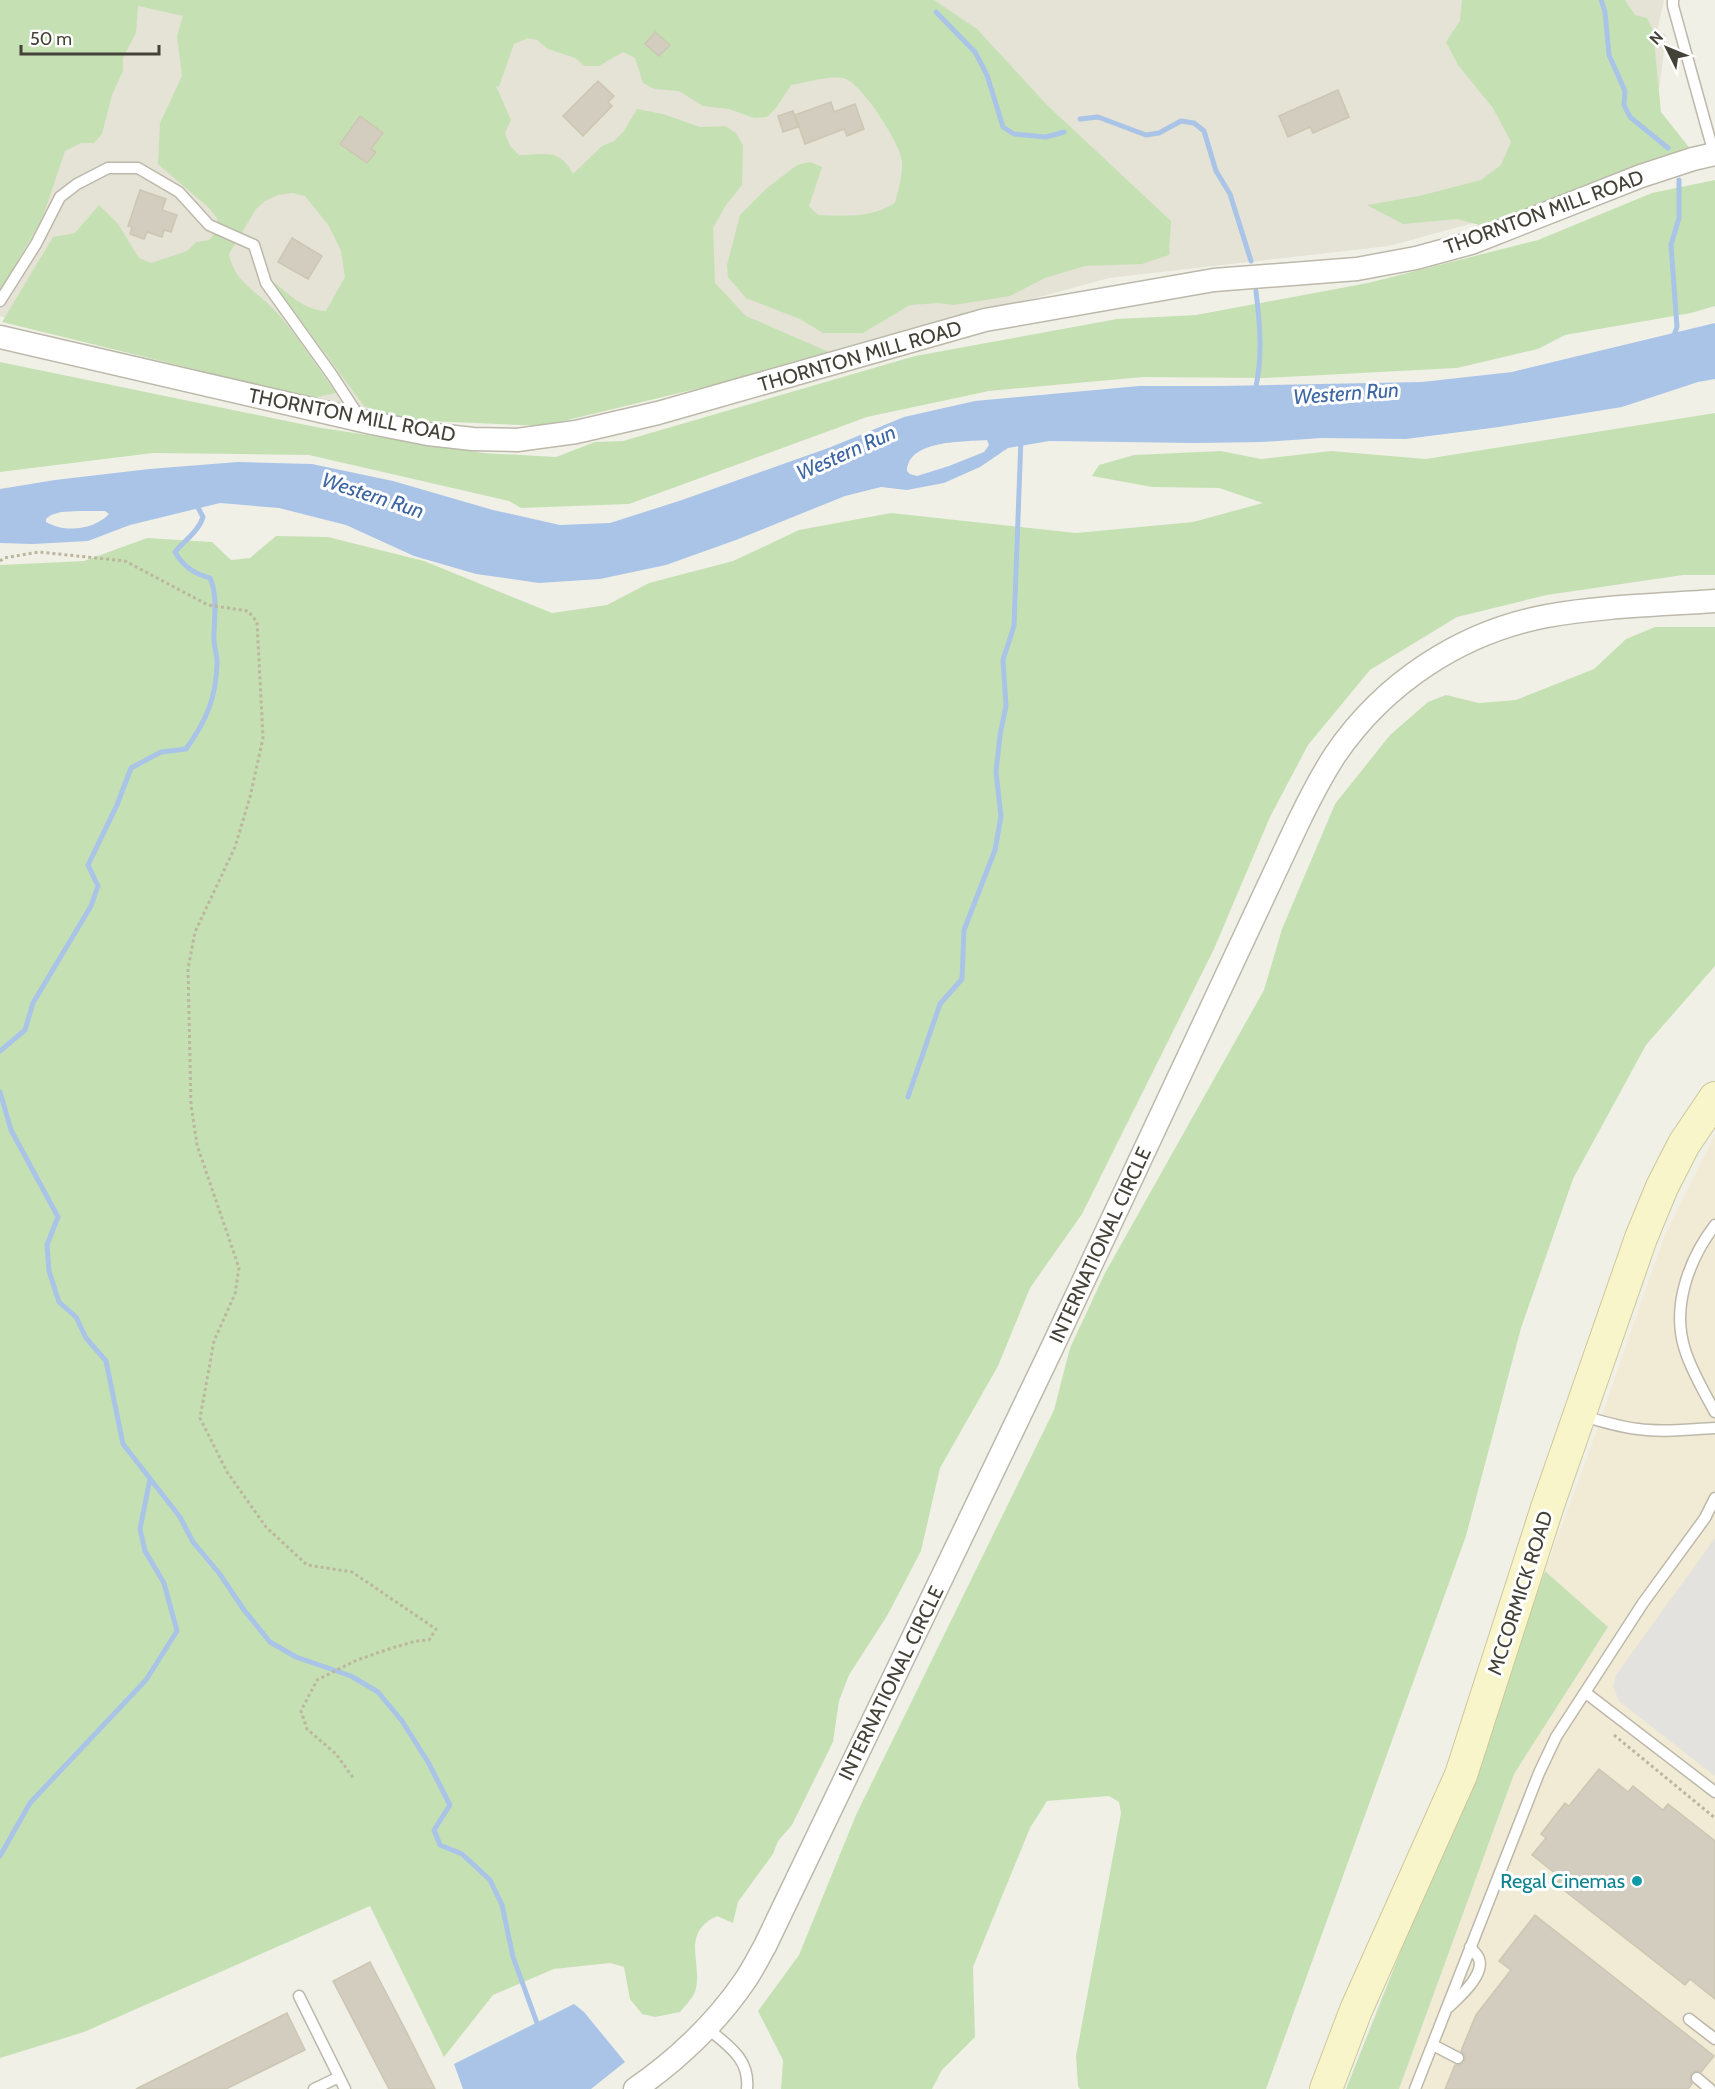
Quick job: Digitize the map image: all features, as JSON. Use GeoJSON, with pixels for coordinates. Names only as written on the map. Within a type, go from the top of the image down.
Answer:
{"type":"FeatureCollection","features":[{"type":"Feature","properties":{"kind":"main road","name":"MCCORMICK ROAD"},"geometry":{"type":"LineString","coordinates":[[1326,2089],[1356,2010],[1461,1775],[1548,1505],[1641,1238],[1662,1187],[1684,1144],[1715,1098]]}},
{"type":"Feature","properties":{"kind":"street","name":"THORNTON MILL ROAD"},"geometry":{"type":"LineString","coordinates":[[0,337],[362,421],[428,434],[472,439],[517,440],[576,432],[669,410],[985,320],[1214,280],[1357,269],[1416,258],[1471,243],[1641,176],[1714,154]]}},
{"type":"Feature","properties":{"kind":"street","name":"INTERNATIONAL CIRCLE"},"geometry":{"type":"LineString","coordinates":[[635,2089],[679,2054],[706,2027],[745,1982],[765,1946],[1047,1359],[1296,827],[1335,755],[1378,702],[1406,679],[1433,660],[1503,627],[1546,616],[1608,608],[1715,601]]}},
{"type":"Feature","properties":{"kind":"lane"},"geometry":{"type":"LineString","coordinates":[[1673,0],[1714,154]]}},
{"type":"Feature","properties":{"kind":"lane"},"geometry":{"type":"LineString","coordinates":[[0,301],[36,244],[60,197],[77,184],[108,168],[138,168],[179,192],[209,225],[254,245],[266,283],[362,421]]}},
{"type":"Feature","properties":{"kind":"lane"},"geometry":{"type":"LineString","coordinates":[[1715,1225],[1690,1264],[1682,1297],[1680,1325],[1684,1348],[1693,1372],[1715,1412]]}},
{"type":"Feature","properties":{"kind":"lane"},"geometry":{"type":"LineString","coordinates":[[1580,1415],[1612,1425],[1640,1430],[1671,1431],[1715,1428]]}},
{"type":"Feature","properties":{"kind":"lane"},"geometry":{"type":"LineString","coordinates":[[1415,2089],[1539,1773],[1556,1737],[1643,1603],[1705,1518],[1715,1498]]}},
{"type":"Feature","properties":{"kind":"lane"},"geometry":{"type":"LineString","coordinates":[[1586,1693],[1715,1792]]}},
{"type":"Feature","properties":{"kind":"lane"},"geometry":{"type":"LineString","coordinates":[[1446,2009],[1476,1977],[1480,1967],[1479,1959],[1470,1947]]}},
{"type":"Feature","properties":{"kind":"lane"},"geometry":{"type":"LineString","coordinates":[[299,1996],[345,2089]]}},
{"type":"Feature","properties":{"kind":"lane"},"geometry":{"type":"LineString","coordinates":[[1689,2019],[1715,2039]]}},
{"type":"Feature","properties":{"kind":"lane"},"geometry":{"type":"LineString","coordinates":[[706,2027],[743,2061],[748,2076],[747,2089]]}},
{"type":"Feature","properties":{"kind":"lane"},"geometry":{"type":"LineString","coordinates":[[1433,2045],[1458,2058]]}},
{"type":"Feature","properties":{"kind":"lane"},"geometry":{"type":"LineString","coordinates":[[314,2089],[339,2077]]}},
{"type":"Feature","properties":{"kind":"lane"},"geometry":{"type":"LineString","coordinates":[[1696,2078],[1710,2089]]}},
{"type":"Feature","properties":{"kind":"path"},"geometry":{"type":"LineString","coordinates":[[0,561],[4,558],[39,552],[125,561],[208,606],[248,611],[257,622],[264,738],[238,837],[195,932],[188,969],[191,1105],[197,1144],[238,1268],[235,1294],[214,1341],[200,1418],[227,1472],[266,1527],[307,1565],[352,1572],[436,1629],[429,1640],[416,1641],[357,1660],[317,1680],[306,1700],[301,1711],[307,1729],[336,1754],[354,1779]]}},
{"type":"Feature","properties":{"kind":"path"},"geometry":{"type":"LineString","coordinates":[[1614,1735],[1715,1818]]}},
{"type":"Feature","properties":{"kind":"shaded area"},"geometry":{"type":"Polygon","coordinates":[[[112,0],[499,87],[529,0],[1664,0],[1657,32],[1666,34],[1650,164],[1539,205],[1389,246],[1109,278],[749,376],[404,416],[282,390],[99,345],[0,316],[0,208],[112,0]]]}},
{"type":"Feature","properties":{"kind":"shaded area"},"geometry":{"type":"Polygon","coordinates":[[[1715,1135],[1715,2089],[1399,2089],[1514,1774],[1607,1628],[1545,1571],[1665,1234],[1715,1135]]]}},
{"type":"Feature","properties":{"kind":"shaded area"},"geometry":{"type":"Polygon","coordinates":[[[1715,1538],[1715,1776],[1619,1701],[1613,1686],[1616,1675],[1715,1538]]]}},
{"type":"Feature","properties":{"kind":"green space"},"geometry":{"type":"Polygon","coordinates":[[[0,0],[934,0],[977,29],[1047,105],[1171,221],[1169,255],[1142,264],[1085,266],[1045,278],[1010,296],[954,305],[939,303],[910,305],[863,333],[823,333],[800,319],[746,298],[728,277],[727,265],[740,215],[767,188],[797,165],[810,162],[822,167],[809,206],[818,215],[867,214],[895,203],[902,172],[900,154],[880,116],[862,92],[846,79],[840,78],[818,79],[791,85],[767,117],[754,118],[729,109],[703,106],[679,91],[654,89],[643,83],[635,58],[623,52],[599,66],[585,66],[575,58],[548,49],[537,40],[528,38],[514,44],[499,87],[496,86],[511,120],[505,133],[510,146],[519,155],[551,154],[557,156],[568,165],[573,174],[602,146],[614,141],[624,131],[637,109],[663,114],[700,127],[725,126],[736,133],[743,145],[742,185],[726,205],[713,228],[715,283],[746,316],[836,355],[543,426],[404,420],[364,406],[270,279],[310,308],[326,311],[345,277],[341,251],[329,226],[305,196],[292,193],[278,195],[265,201],[256,209],[229,254],[232,265],[242,281],[271,306],[286,323],[336,393],[312,398],[2,322],[53,237],[75,233],[99,205],[118,224],[139,258],[151,263],[187,251],[196,242],[209,240],[218,230],[217,218],[208,207],[158,164],[160,123],[182,76],[177,36],[183,16],[138,6],[136,33],[123,58],[123,71],[112,95],[102,134],[94,143],[81,143],[65,151],[42,219],[0,291],[0,0]]]}},
{"type":"Feature","properties":{"kind":"green space"},"geometry":{"type":"Polygon","coordinates":[[[1462,0],[1625,0],[1635,15],[1647,18],[1653,30],[1661,112],[1692,151],[1483,226],[1457,219],[1403,224],[1367,205],[1419,196],[1481,180],[1501,165],[1511,142],[1493,108],[1458,65],[1446,42],[1460,21],[1462,0]]]}},
{"type":"Feature","properties":{"kind":"green space"},"geometry":{"type":"Polygon","coordinates":[[[1715,180],[1715,306],[1691,313],[1565,335],[1538,349],[1457,368],[1265,378],[1143,377],[989,391],[867,417],[629,504],[521,508],[509,501],[309,455],[153,453],[0,472],[0,362],[316,427],[483,453],[556,457],[595,442],[623,441],[915,356],[1117,319],[1196,315],[1368,283],[1538,240],[1652,193],[1715,180]]]}},
{"type":"Feature","properties":{"kind":"green space"},"geometry":{"type":"Polygon","coordinates":[[[1715,413],[1715,575],[1683,575],[1547,595],[1457,617],[1370,670],[1308,745],[1270,817],[1214,949],[1082,1214],[1030,1288],[998,1366],[940,1468],[921,1551],[887,1616],[849,1675],[839,1701],[833,1742],[792,1825],[778,1841],[773,1854],[738,1902],[733,1923],[717,1916],[706,1923],[699,1932],[695,1950],[697,1981],[695,1992],[680,2012],[655,2017],[642,2014],[630,1999],[624,1967],[610,1963],[554,1969],[493,1995],[444,2057],[370,1906],[84,2032],[0,2058],[0,565],[84,561],[147,538],[212,542],[231,560],[250,558],[276,536],[328,537],[424,561],[552,613],[607,605],[649,583],[733,561],[799,530],[891,513],[1076,533],[1193,522],[1263,503],[1219,488],[1152,487],[1092,476],[1099,465],[1134,455],[1221,451],[1261,459],[1331,451],[1426,459],[1715,413]]]}},
{"type":"Feature","properties":{"kind":"green space"},"geometry":{"type":"Polygon","coordinates":[[[1655,627],[1715,627],[1715,966],[1646,1045],[1573,1179],[1521,1328],[1466,1536],[1266,2089],[1080,2089],[1078,2086],[1076,2056],[1121,1813],[1119,1802],[1109,1796],[1047,1801],[1030,1828],[973,1967],[975,2037],[942,2070],[932,2089],[781,2089],[783,2060],[758,2011],[799,1955],[856,1815],[1054,1410],[1070,1348],[1105,1273],[1264,990],[1282,929],[1335,804],[1390,735],[1428,702],[1446,695],[1479,703],[1516,700],[1594,669],[1626,639],[1655,627]]]}},
{"type":"Feature","properties":{"kind":"green space"},"geometry":{"type":"Polygon","coordinates":[[[1545,1571],[1608,1627],[1514,1774],[1399,2089],[1346,2089],[1493,1719],[1545,1571]]]}},
{"type":"Feature","properties":{"kind":"water","name":"Western Run"},"geometry":{"type":"Polygon","coordinates":[[[1715,323],[1715,379],[1698,382],[1622,407],[1406,439],[1322,438],[1195,443],[1049,441],[1008,448],[980,467],[944,483],[907,490],[881,487],[845,496],[736,540],[666,565],[600,579],[539,583],[476,574],[414,556],[346,525],[279,508],[220,503],[130,525],[88,541],[0,543],[0,489],[149,469],[238,462],[312,464],[393,481],[493,510],[560,525],[610,523],[831,447],[904,417],[975,401],[1139,386],[1422,382],[1512,372],[1715,323]],[[987,440],[953,442],[927,448],[917,453],[910,461],[907,471],[917,476],[949,466],[984,452],[989,445],[987,440]],[[79,511],[51,515],[46,522],[62,528],[79,528],[96,524],[109,514],[105,511],[79,511]]]}},
{"type":"Feature","properties":{"kind":"water"},"geometry":{"type":"Polygon","coordinates":[[[574,2004],[584,2012],[625,2062],[591,2089],[463,2089],[454,2064],[574,2004]]]}},
{"type":"Feature","properties":{"kind":"building"},"geometry":{"type":"Polygon","coordinates":[[[655,32],[670,45],[659,56],[645,44],[655,32]]]}},
{"type":"Feature","properties":{"kind":"building"},"geometry":{"type":"Polygon","coordinates":[[[598,81],[614,96],[608,102],[612,106],[583,136],[563,116],[598,81]]]}},
{"type":"Feature","properties":{"kind":"building"},"geometry":{"type":"Polygon","coordinates":[[[1338,90],[1349,117],[1313,133],[1310,127],[1288,137],[1279,116],[1338,90]]]}},
{"type":"Feature","properties":{"kind":"building"},"geometry":{"type":"Polygon","coordinates":[[[831,102],[834,112],[855,104],[864,129],[847,136],[844,129],[805,144],[795,115],[831,102]]]}},
{"type":"Feature","properties":{"kind":"building"},"geometry":{"type":"Polygon","coordinates":[[[793,111],[798,127],[783,132],[778,116],[793,111]]]}},
{"type":"Feature","properties":{"kind":"building"},"geometry":{"type":"Polygon","coordinates":[[[360,116],[383,133],[371,149],[376,152],[367,163],[340,144],[360,116]]]}},
{"type":"Feature","properties":{"kind":"building"},"geometry":{"type":"Polygon","coordinates":[[[140,190],[166,199],[162,210],[177,215],[171,232],[164,230],[162,237],[147,232],[144,239],[130,234],[132,227],[128,226],[140,190]]]}},
{"type":"Feature","properties":{"kind":"building"},"geometry":{"type":"Polygon","coordinates":[[[292,238],[322,256],[308,279],[278,262],[292,238]]]}},
{"type":"Feature","properties":{"kind":"building","name":"Regal Cinemas"},"geometry":{"type":"Polygon","coordinates":[[[1599,1769],[1628,1792],[1633,1786],[1663,1810],[1668,1804],[1715,1841],[1715,1999],[1690,1979],[1685,1985],[1556,1884],[1561,1878],[1532,1855],[1546,1838],[1541,1834],[1565,1803],[1569,1806],[1599,1769]]]}},
{"type":"Feature","properties":{"kind":"building"},"geometry":{"type":"Polygon","coordinates":[[[1535,1915],[1714,2056],[1701,2072],[1695,2071],[1691,2074],[1692,2084],[1688,2089],[1445,2089],[1455,2065],[1461,2065],[1465,2061],[1465,2055],[1461,2051],[1476,2015],[1511,1970],[1499,1961],[1535,1915]]]}},
{"type":"Feature","properties":{"kind":"building"},"geometry":{"type":"Polygon","coordinates":[[[370,1962],[435,2089],[389,2089],[333,1981],[370,1962]]]}},
{"type":"Feature","properties":{"kind":"building"},"geometry":{"type":"Polygon","coordinates":[[[287,2013],[305,2050],[226,2089],[136,2089],[287,2013]]]}},
{"type":"Feature","properties":{"kind":"waterway"},"geometry":{"type":"LineString","coordinates":[[1601,0],[1605,12],[1609,55],[1625,91],[1624,105],[1630,117],[1668,148]]}},
{"type":"Feature","properties":{"kind":"waterway"},"geometry":{"type":"LineString","coordinates":[[936,12],[975,52],[987,75],[1003,127],[1014,134],[1046,137],[1064,132]]}},
{"type":"Feature","properties":{"kind":"waterway"},"geometry":{"type":"LineString","coordinates":[[1080,119],[1098,117],[1146,135],[1159,133],[1181,121],[1194,123],[1204,131],[1216,171],[1230,194],[1251,261]]}},
{"type":"Feature","properties":{"kind":"waterway"},"geometry":{"type":"LineString","coordinates":[[1673,338],[1677,327],[1671,245],[1679,218],[1679,180]]}},
{"type":"Feature","properties":{"kind":"waterway"},"geometry":{"type":"LineString","coordinates":[[1255,391],[1260,353],[1256,291]]}},
{"type":"Feature","properties":{"kind":"waterway"},"geometry":{"type":"LineString","coordinates":[[908,1097],[940,1004],[962,979],[964,930],[995,850],[1001,816],[996,772],[1006,706],[1003,660],[1014,626],[1021,438]]}},
{"type":"Feature","properties":{"kind":"waterway"},"geometry":{"type":"LineString","coordinates":[[0,1051],[25,1030],[33,1003],[91,906],[98,886],[88,865],[117,805],[131,768],[161,752],[186,749],[209,709],[215,688],[217,664],[214,640],[214,592],[210,578],[190,569],[175,552],[201,522],[203,517],[195,502]]}},
{"type":"Feature","properties":{"kind":"waterway"},"geometry":{"type":"LineString","coordinates":[[0,1092],[11,1130],[58,1217],[47,1245],[49,1271],[59,1302],[76,1317],[86,1338],[106,1361],[123,1444],[180,1517],[193,1542],[270,1642],[296,1657],[351,1676],[378,1692],[402,1721],[428,1762],[450,1805],[434,1830],[440,1845],[462,1854],[490,1880],[502,1905],[513,1957],[537,2023]]}},
{"type":"Feature","properties":{"kind":"waterway"},"geometry":{"type":"LineString","coordinates":[[0,1856],[30,1803],[146,1680],[177,1631],[164,1583],[145,1551],[140,1529],[150,1479]]}},
{"type":"Feature","properties":{"kind":"place","name":"Regal Cinemas"},"geometry":{"type":"Point","coordinates":[1637,1881]}}]}
